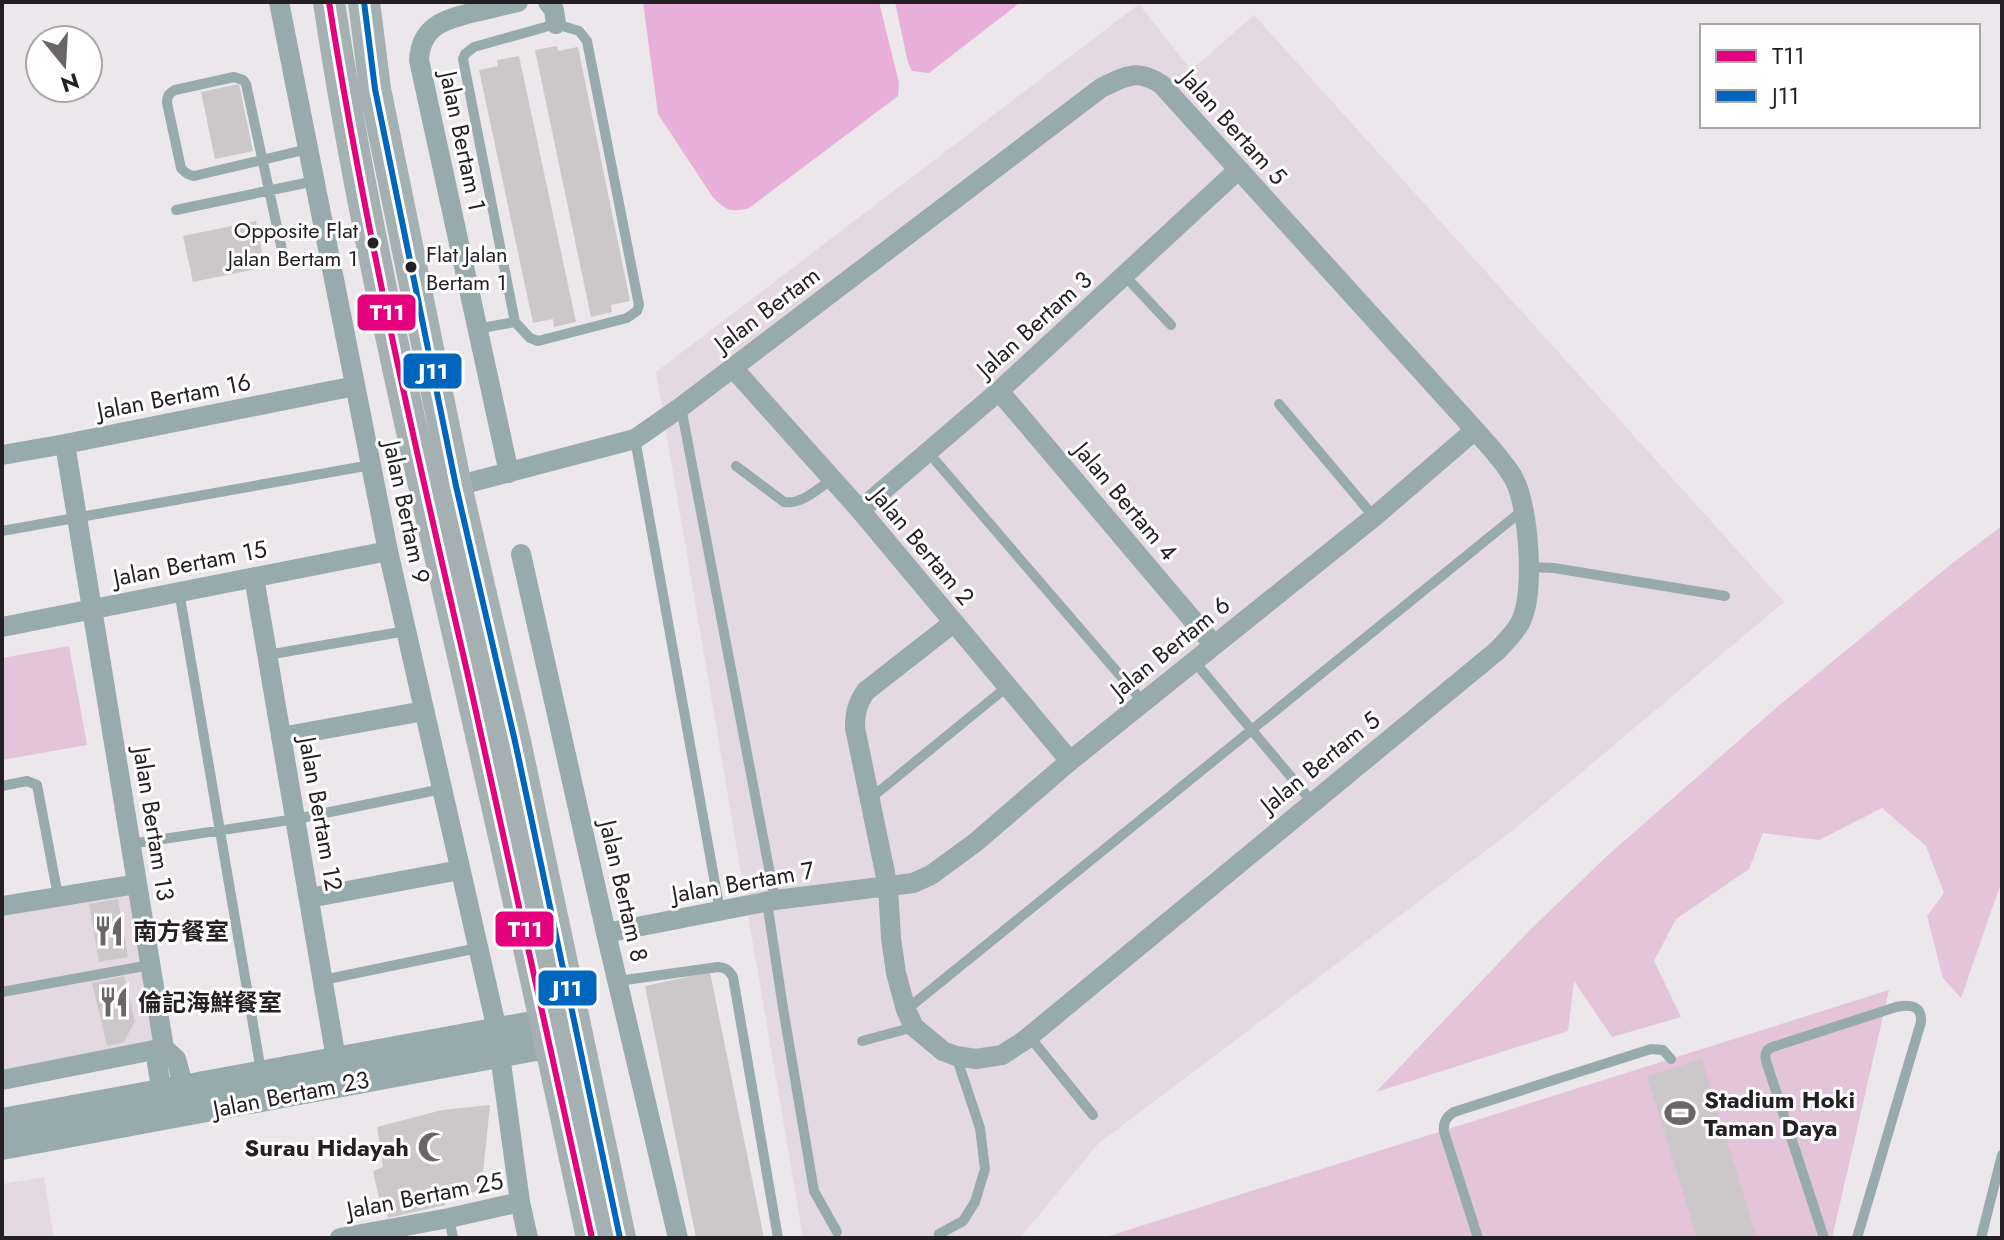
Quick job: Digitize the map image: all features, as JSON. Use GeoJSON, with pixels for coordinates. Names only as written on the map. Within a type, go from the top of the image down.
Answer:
{"type":"FeatureCollection","features":[{"type":"Feature","properties":{"kind":"main road"},"geometry":{"type":"LineString","coordinates":[[329,2],[343,97],[441,490],[513,730],[563,1030],[592,1238]]}},
{"type":"Feature","properties":{"kind":"main road"},"geometry":{"type":"LineString","coordinates":[[364,2],[375,89],[441,490]]}},
{"type":"Feature","properties":{"kind":"main road"},"geometry":{"type":"LineString","coordinates":[[563,1030],[620,1238]]}},
{"type":"Feature","properties":{"kind":"street","name":"Jalan Bertam 9"},"geometry":{"type":"LineString","coordinates":[[279,2],[388,551],[498,1042],[520,1202],[528,1238]]}},
{"type":"Feature","properties":{"kind":"street","name":"Jalan Bertam 1"},"geometry":{"type":"LineString","coordinates":[[509,473],[419,54],[426,35],[439,23],[518,2]]}},
{"type":"Feature","properties":{"kind":"street"},"geometry":{"type":"LineString","coordinates":[[548,2],[554,10],[556,24]]}},
{"type":"Feature","properties":{"kind":"street","name":"Jalan Bertam 5"},"geometry":{"type":"LineString","coordinates":[[956,1056],[976,1059],[1002,1055],[1029,1036],[1498,650],[1521,622],[1526,608],[1528,567],[1525,509],[1515,481],[1503,462],[1162,85],[1150,77],[1136,74],[1122,77],[1101,88]]}},
{"type":"Feature","properties":{"kind":"street","name":"Jalan Bertam"},"geometry":{"type":"LineString","coordinates":[[441,490],[635,439],[1101,88]]}},
{"type":"Feature","properties":{"kind":"street","name":"Jalan Bertam 3"},"geometry":{"type":"LineString","coordinates":[[860,510],[999,391],[1238,170]]}},
{"type":"Feature","properties":{"kind":"street","name":"Jalan Bertam 2"},"geometry":{"type":"LineString","coordinates":[[733,368],[860,510],[1070,761]]}},
{"type":"Feature","properties":{"kind":"street","name":"Jalan Bertam 16"},"geometry":{"type":"LineString","coordinates":[[2,455],[355,386]]}},
{"type":"Feature","properties":{"kind":"street","name":"Jalan Bertam 4"},"geometry":{"type":"LineString","coordinates":[[999,391],[1214,645]]}},
{"type":"Feature","properties":{"kind":"street","name":"Jalan Bertam 6"},"geometry":{"type":"LineString","coordinates":[[888,887],[913,883],[950,863],[1070,761],[1374,517],[1475,430]]}},
{"type":"Feature","properties":{"kind":"street","name":"Jalan Bertam 13"},"geometry":{"type":"LineString","coordinates":[[65,444],[164,1048],[157,1063],[171,1099]]}},
{"type":"Feature","properties":{"kind":"street","name":"Jalan Bertam 15"},"geometry":{"type":"LineString","coordinates":[[2,627],[388,551]]}},
{"type":"Feature","properties":{"kind":"street","name":"Jalan Bertam 8"},"geometry":{"type":"LineString","coordinates":[[521,554],[678,1238]]}},
{"type":"Feature","properties":{"kind":"street","name":"Jalan Bertam 12"},"geometry":{"type":"LineString","coordinates":[[254,577],[336,1059]]}},
{"type":"Feature","properties":{"kind":"street"},"geometry":{"type":"LineString","coordinates":[[953,623],[866,691],[855,714],[855,728],[888,887],[896,973],[910,1018],[943,1051],[956,1056]]}},
{"type":"Feature","properties":{"kind":"street"},"geometry":{"type":"LineString","coordinates":[[281,737],[424,711]]}},
{"type":"Feature","properties":{"kind":"street"},"geometry":{"type":"LineString","coordinates":[[309,898],[460,870]]}},
{"type":"Feature","properties":{"kind":"street"},"geometry":{"type":"LineString","coordinates":[[2,906],[137,884]]}},
{"type":"Feature","properties":{"kind":"street","name":"Jalan Bertam 7"},"geometry":{"type":"LineString","coordinates":[[606,933],[771,901],[888,887]]}},
{"type":"Feature","properties":{"kind":"street","name":"Jalan Bertam 23"},"geometry":{"type":"LineString","coordinates":[[2,1121],[171,1099],[563,1030]]}},
{"type":"Feature","properties":{"kind":"street","name":"Jalan Bertam 23"},"geometry":{"type":"LineString","coordinates":[[2,1147],[261,1073],[336,1059],[498,1042]]}},
{"type":"Feature","properties":{"kind":"street"},"geometry":{"type":"LineString","coordinates":[[2,1080],[164,1048]]}},
{"type":"Feature","properties":{"kind":"street","name":"Jalan Bertam 25"},"geometry":{"type":"LineString","coordinates":[[340,1238],[451,1228],[520,1202]]}},
{"type":"Feature","properties":{"kind":"lane"},"geometry":{"type":"LineString","coordinates":[[556,24],[579,31],[587,41],[639,305],[637,311],[627,318],[538,341],[530,338],[515,322],[463,59],[474,47],[556,24]]}},
{"type":"Feature","properties":{"kind":"lane"},"geometry":{"type":"LineString","coordinates":[[284,259],[262,159],[246,84],[234,77],[170,92],[167,103],[184,172],[194,176],[262,159],[308,149]]}},
{"type":"Feature","properties":{"kind":"lane"},"geometry":{"type":"LineString","coordinates":[[176,210],[315,181]]}},
{"type":"Feature","properties":{"kind":"lane"},"geometry":{"type":"LineString","coordinates":[[1125,276],[1171,325]]}},
{"type":"Feature","properties":{"kind":"lane"},"geometry":{"type":"LineString","coordinates":[[477,329],[515,322]]}},
{"type":"Feature","properties":{"kind":"lane"},"geometry":{"type":"LineString","coordinates":[[1279,404],[1374,517]]}},
{"type":"Feature","properties":{"kind":"lane"},"geometry":{"type":"LineString","coordinates":[[681,407],[771,901],[783,1008],[814,1191],[837,1232]]}},
{"type":"Feature","properties":{"kind":"lane"},"geometry":{"type":"LineString","coordinates":[[635,439],[720,911]]}},
{"type":"Feature","properties":{"kind":"lane"},"geometry":{"type":"LineString","coordinates":[[928,452],[1143,702]]}},
{"type":"Feature","properties":{"kind":"lane"},"geometry":{"type":"LineString","coordinates":[[2,531],[371,465]]}},
{"type":"Feature","properties":{"kind":"lane"},"geometry":{"type":"LineString","coordinates":[[736,466],[791,504],[832,479]]}},
{"type":"Feature","properties":{"kind":"lane"},"geometry":{"type":"LineString","coordinates":[[862,1041],[910,1018],[1251,729],[1525,509]]}},
{"type":"Feature","properties":{"kind":"lane"},"geometry":{"type":"LineString","coordinates":[[1528,567],[1554,568],[1725,596]]}},
{"type":"Feature","properties":{"kind":"lane"},"geometry":{"type":"LineString","coordinates":[[179,591],[261,1073]]}},
{"type":"Feature","properties":{"kind":"lane"},"geometry":{"type":"LineString","coordinates":[[267,655],[406,631]]}},
{"type":"Feature","properties":{"kind":"lane"},"geometry":{"type":"LineString","coordinates":[[1194,661],[1312,802]]}},
{"type":"Feature","properties":{"kind":"lane"},"geometry":{"type":"LineString","coordinates":[[871,798],[1008,686]]}},
{"type":"Feature","properties":{"kind":"lane"},"geometry":{"type":"LineString","coordinates":[[2,786],[27,781],[37,785],[58,896]]}},
{"type":"Feature","properties":{"kind":"lane"},"geometry":{"type":"LineString","coordinates":[[130,844],[296,819],[442,789]]}},
{"type":"Feature","properties":{"kind":"lane"},"geometry":{"type":"LineString","coordinates":[[323,980],[478,948]]}},
{"type":"Feature","properties":{"kind":"lane"},"geometry":{"type":"LineString","coordinates":[[2,992],[150,965]]}},
{"type":"Feature","properties":{"kind":"lane"},"geometry":{"type":"LineString","coordinates":[[618,981],[718,967],[730,971],[778,1238]]}},
{"type":"Feature","properties":{"kind":"lane"},"geometry":{"type":"LineString","coordinates":[[1824,1238],[1765,1052],[1771,1047],[1866,1016],[1912,1005],[1922,1014],[1921,1022],[1857,1238]]}},
{"type":"Feature","properties":{"kind":"lane"},"geometry":{"type":"LineString","coordinates":[[1029,1036],[1093,1115]]}},
{"type":"Feature","properties":{"kind":"lane"},"geometry":{"type":"LineString","coordinates":[[1478,1238],[1444,1132],[1443,1126],[1449,1115],[1651,1049],[1663,1050],[1671,1059]]}},
{"type":"Feature","properties":{"kind":"lane"},"geometry":{"type":"LineString","coordinates":[[939,1234],[963,1221],[975,1202],[985,1169],[980,1128],[956,1056]]}},
{"type":"Feature","properties":{"kind":"lane"},"geometry":{"type":"LineString","coordinates":[[1981,1238],[2002,1155]]}},
{"type":"Feature","properties":{"kind":"shaded area"},"geometry":{"type":"Polygon","coordinates":[[[643,2],[879,2],[899,83],[898,96],[749,208],[728,209],[712,196],[658,114],[643,2]]]}},
{"type":"Feature","properties":{"kind":"shaded area"},"geometry":{"type":"Polygon","coordinates":[[[895,2],[1021,2],[929,73],[912,71],[908,63],[895,2]]]}},
{"type":"Feature","properties":{"kind":"shaded area"},"geometry":{"type":"Polygon","coordinates":[[[1139,4],[1191,70],[1254,15],[1784,602],[1512,831],[1098,1144],[1020,1238],[803,1238],[656,372],[1139,4]]]}},
{"type":"Feature","properties":{"kind":"shaded area"},"geometry":{"type":"Polygon","coordinates":[[[2002,526],[2002,880],[1961,998],[1943,978],[1927,916],[1944,893],[1926,846],[1882,808],[1819,840],[1763,833],[1749,869],[1676,919],[1654,961],[1681,1017],[1612,1037],[1574,981],[1568,1031],[1376,1092],[1529,931],[1607,856],[1776,708],[2002,526]]]}},
{"type":"Feature","properties":{"kind":"shaded area"},"geometry":{"type":"Polygon","coordinates":[[[69,646],[87,745],[2,760],[2,658],[69,646]]]}},
{"type":"Feature","properties":{"kind":"shaded area"},"geometry":{"type":"Polygon","coordinates":[[[132,892],[157,1043],[2,1072],[2,914],[132,892]]]}},
{"type":"Feature","properties":{"kind":"shaded area","name":"Stadium Hoki Taman Daya"},"geometry":{"type":"Polygon","coordinates":[[[1889,990],[1832,1238],[1109,1236],[1889,990]]]}},
{"type":"Feature","properties":{"kind":"shaded area"},"geometry":{"type":"Polygon","coordinates":[[[44,1177],[54,1238],[2,1238],[2,1184],[44,1177]]]}},
{"type":"Feature","properties":{"kind":"building"},"geometry":{"type":"Polygon","coordinates":[[[557,46],[558,51],[578,47],[630,301],[611,305],[612,312],[591,317],[535,50],[557,46]]]}},
{"type":"Feature","properties":{"kind":"building"},"geometry":{"type":"Polygon","coordinates":[[[519,56],[576,322],[554,327],[553,319],[533,323],[479,70],[498,66],[497,60],[519,56]]]}},
{"type":"Feature","properties":{"kind":"building"},"geometry":{"type":"Polygon","coordinates":[[[239,84],[253,151],[215,159],[201,92],[239,84]]]}},
{"type":"Feature","properties":{"kind":"building"},"geometry":{"type":"Polygon","coordinates":[[[256,221],[265,267],[193,282],[183,236],[256,221]]]}},
{"type":"Feature","properties":{"kind":"building","name":"南方餐室"},"geometry":{"type":"Polygon","coordinates":[[[118,899],[128,957],[99,962],[89,904],[118,899]]]}},
{"type":"Feature","properties":{"kind":"building"},"geometry":{"type":"Polygon","coordinates":[[[710,972],[764,1238],[696,1238],[645,986],[710,972]]]}},
{"type":"Feature","properties":{"kind":"building","name":"倫記海鮮餐室"},"geometry":{"type":"Polygon","coordinates":[[[124,976],[135,1021],[124,1042],[107,1046],[92,983],[124,976]]]}},
{"type":"Feature","properties":{"kind":"building"},"geometry":{"type":"Polygon","coordinates":[[[1702,1059],[1757,1238],[1697,1238],[1647,1076],[1702,1059]]]}},
{"type":"Feature","properties":{"kind":"building","name":"Surau Hidayah"},"geometry":{"type":"Polygon","coordinates":[[[490,1105],[481,1193],[447,1190],[445,1205],[388,1218],[383,1197],[379,1198],[373,1171],[383,1167],[377,1127],[442,1110],[490,1105]]]}},
{"type":"Feature","properties":{"kind":"transit line","name":"T11"},"geometry":{"type":"LineString","coordinates":[[329,2],[393,342],[592,1238]]}},
{"type":"Feature","properties":{"kind":"transit line","name":"J11"},"geometry":{"type":"LineString","coordinates":[[364,2],[375,89],[456,486],[516,746],[620,1238]]}},
{"type":"Feature","properties":{"kind":"place","name":"Opposite Flat Jalan Bertam 1"},"geometry":{"type":"Point","coordinates":[373,243]}},
{"type":"Feature","properties":{"kind":"place","name":"Flat Jalan Bertam 1"},"geometry":{"type":"Point","coordinates":[411,267]}},
{"type":"Feature","properties":{"kind":"place","name":"南方餐室"},"geometry":{"type":"Point","coordinates":[109,931]}},
{"type":"Feature","properties":{"kind":"place","name":"倫記海鮮餐室"},"geometry":{"type":"Point","coordinates":[114,1002]}},
{"type":"Feature","properties":{"kind":"place","name":"Stadium Hoki Taman Daya"},"geometry":{"type":"Point","coordinates":[1680,1113]}},
{"type":"Feature","properties":{"kind":"place","name":"Surau Hidayah"},"geometry":{"type":"Point","coordinates":[433,1147]}}]}
